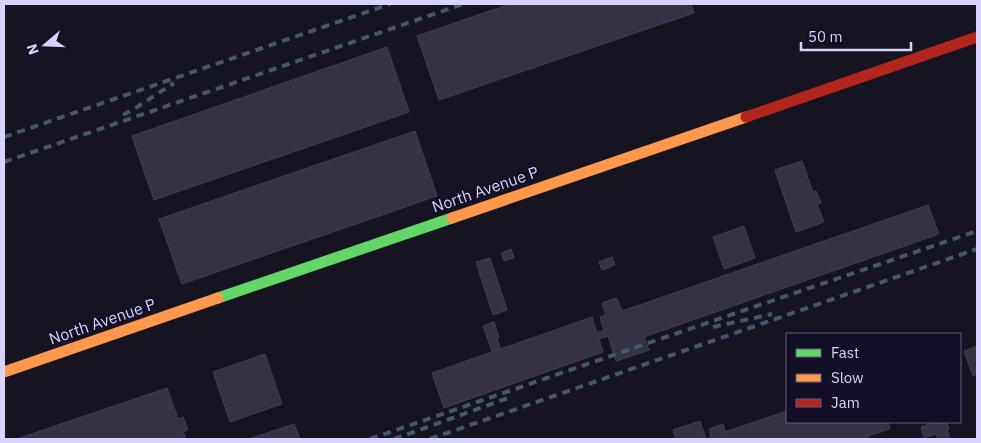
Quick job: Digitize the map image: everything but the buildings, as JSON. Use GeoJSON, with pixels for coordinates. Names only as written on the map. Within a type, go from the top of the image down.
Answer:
{"type":"FeatureCollection","features":[{"type":"Feature","properties":{"kind":"street","name":"North Avenue P"},"geometry":{"type":"LineString","coordinates":[[4,372],[977,37]]}},
{"type":"Feature","properties":{"kind":"railway"},"geometry":{"type":"LineString","coordinates":[[4,137],[390,4]]}},
{"type":"Feature","properties":{"kind":"railway"},"geometry":{"type":"LineString","coordinates":[[4,162],[463,4]]}},
{"type":"Feature","properties":{"kind":"railway"},"geometry":{"type":"LineString","coordinates":[[123,115],[174,83]]}},
{"type":"Feature","properties":{"kind":"railway"},"geometry":{"type":"LineString","coordinates":[[370,439],[977,231]]}},
{"type":"Feature","properties":{"kind":"railway"},"geometry":{"type":"LineString","coordinates":[[430,439],[977,249]]}},
{"type":"Feature","properties":{"kind":"railway"},"geometry":{"type":"LineString","coordinates":[[713,327],[772,314]]}},
{"type":"Feature","properties":{"kind":"railway"},"geometry":{"type":"LineString","coordinates":[[394,439],[511,397]]}},
{"type":"Feature","properties":{"kind":"traffic: fast"},"geometry":{"type":"LineString","coordinates":[[218,298],[452,218]]}},
{"type":"Feature","properties":{"kind":"traffic: slow"},"geometry":{"type":"LineString","coordinates":[[452,218],[746,117]]}},
{"type":"Feature","properties":{"kind":"traffic: slow"},"geometry":{"type":"LineString","coordinates":[[4,372],[218,298]]}},
{"type":"Feature","properties":{"kind":"traffic: jam"},"geometry":{"type":"LineString","coordinates":[[746,117],[977,37]]}}]}
